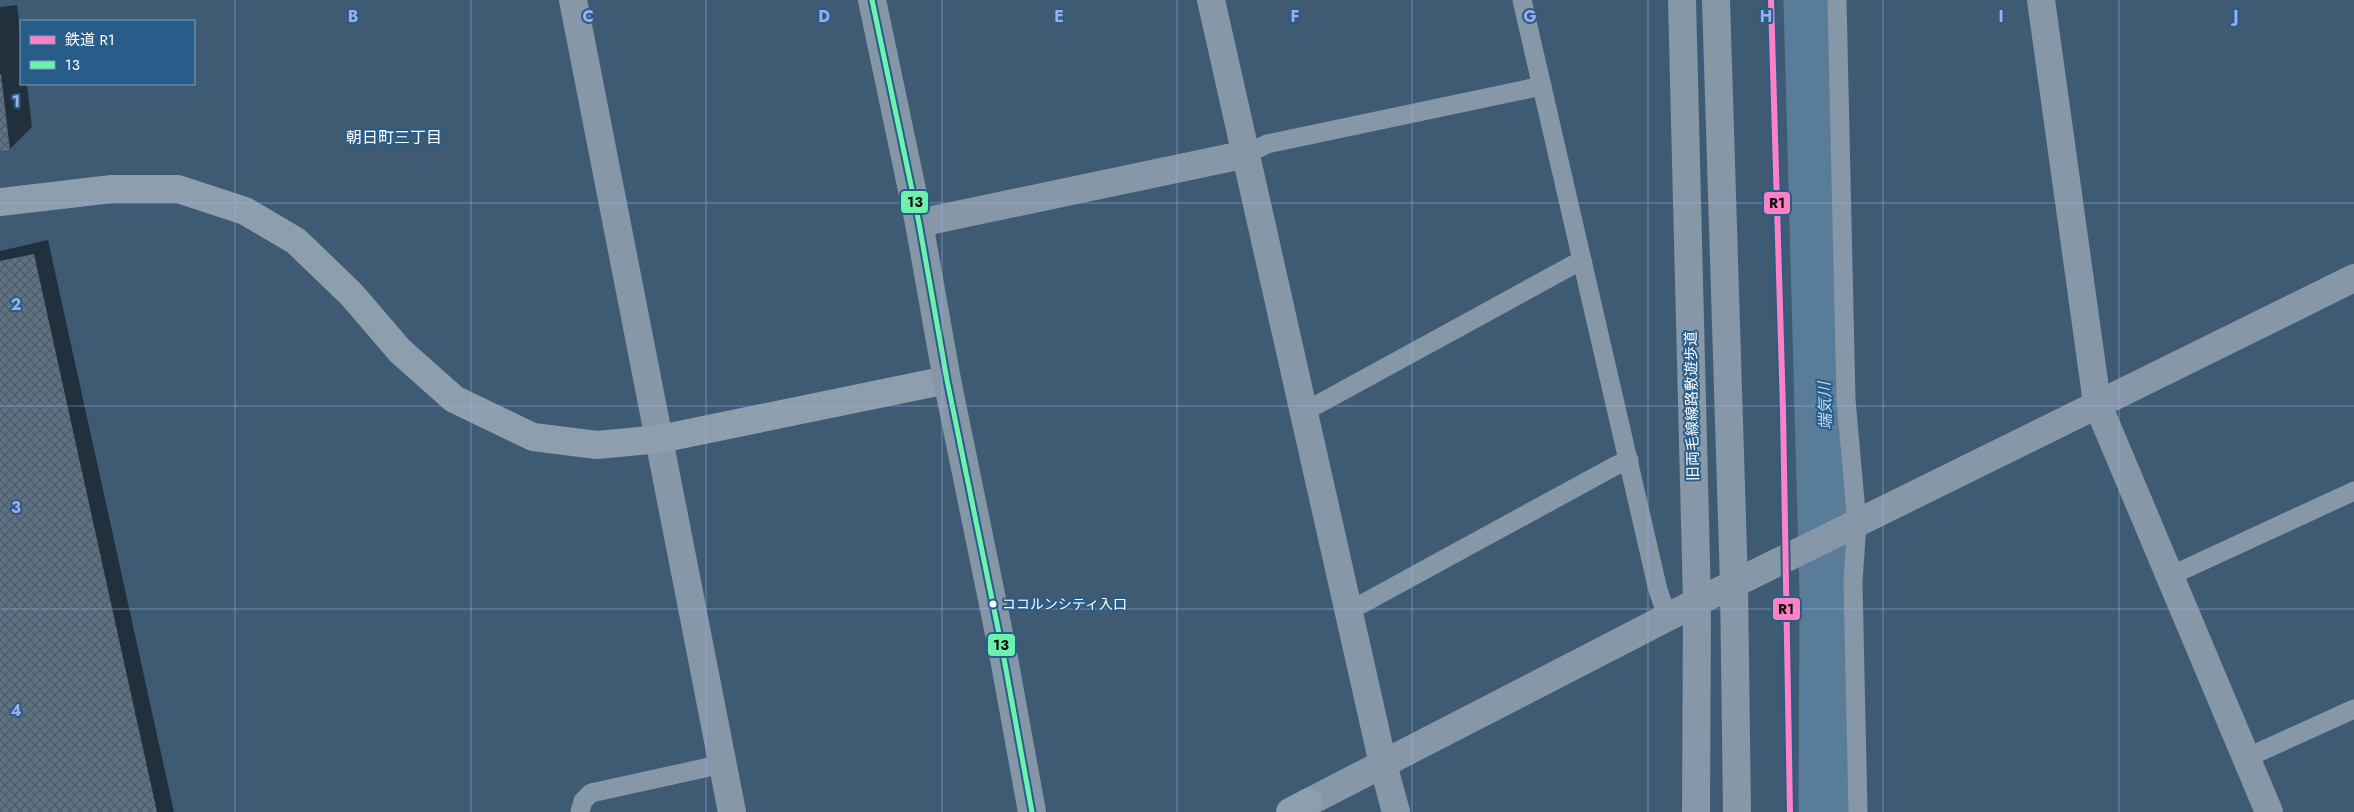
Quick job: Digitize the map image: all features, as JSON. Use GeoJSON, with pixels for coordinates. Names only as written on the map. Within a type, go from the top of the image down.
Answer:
{"type":"FeatureCollection","features":[{"type":"Feature","properties":{"kind":"highway"},"geometry":{"type":"LineString","coordinates":[[872,0],[920,223],[947,380],[1003,653],[1032,812]]}},
{"type":"Feature","properties":{"kind":"street"},"geometry":{"type":"LineString","coordinates":[[573,0],[732,812]]}},
{"type":"Feature","properties":{"kind":"street"},"geometry":{"type":"LineString","coordinates":[[1211,0],[1383,764],[1396,812]]}},
{"type":"Feature","properties":{"kind":"street","name":"旧両毛線線路敷遊歩道"},"geometry":{"type":"LineString","coordinates":[[1682,0],[1697,602],[1696,812]]}},
{"type":"Feature","properties":{"kind":"street"},"geometry":{"type":"LineString","coordinates":[[1716,0],[1734,584],[1737,812]]}},
{"type":"Feature","properties":{"kind":"street"},"geometry":{"type":"LineString","coordinates":[[2040,0],[2097,403],[2269,812]]}},
{"type":"Feature","properties":{"kind":"street"},"geometry":{"type":"LineString","coordinates":[[920,223],[1247,154]]}},
{"type":"Feature","properties":{"kind":"street"},"geometry":{"type":"LineString","coordinates":[[0,202],[112,189],[178,189],[245,211],[296,240],[352,295],[400,351],[454,399],[533,437],[597,445],[660,439],[947,380]]}},
{"type":"Feature","properties":{"kind":"street"},"geometry":{"type":"LineString","coordinates":[[1299,807],[1668,619],[1697,602],[2097,403],[2354,278]]}},
{"type":"Feature","properties":{"kind":"lane"},"geometry":{"type":"LineString","coordinates":[[1522,0],[1658,590],[1668,619]]}},
{"type":"Feature","properties":{"kind":"lane"},"geometry":{"type":"LineString","coordinates":[[1836,0],[1846,400],[1852,525],[1858,812]]}},
{"type":"Feature","properties":{"kind":"lane"},"geometry":{"type":"LineString","coordinates":[[1247,154],[1267,144],[1542,86]]}},
{"type":"Feature","properties":{"kind":"lane"},"geometry":{"type":"LineString","coordinates":[[1303,410],[1313,407],[1582,260]]}},
{"type":"Feature","properties":{"kind":"lane"},"geometry":{"type":"LineString","coordinates":[[1348,607],[1362,604],[1629,460]]}},
{"type":"Feature","properties":{"kind":"lane"},"geometry":{"type":"LineString","coordinates":[[2170,576],[2354,491]]}},
{"type":"Feature","properties":{"kind":"lane"},"geometry":{"type":"LineString","coordinates":[[2246,758],[2354,709]]}},
{"type":"Feature","properties":{"kind":"lane"},"geometry":{"type":"LineString","coordinates":[[580,812],[583,801],[591,793],[723,764]]}},
{"type":"Feature","properties":{"kind":"building"},"geometry":{"type":"Polygon","coordinates":[[[0,75],[10,150],[0,151],[0,75]]]}},
{"type":"Feature","properties":{"kind":"building"},"geometry":{"type":"Polygon","coordinates":[[[34,254],[157,812],[0,812],[0,261],[34,254]]]}},
{"type":"Feature","properties":{"kind":"waterway","name":"端気川"},"geometry":{"type":"LineString","coordinates":[[1814,0],[1830,594],[1829,812]]}},
{"type":"Feature","properties":{"kind":"rail line","name":"R1"},"geometry":{"type":"LineString","coordinates":[[1771,0],[1783,411],[1790,812]]}},
{"type":"Feature","properties":{"kind":"transit line","name":"13"},"geometry":{"type":"LineString","coordinates":[[872,0],[919,223],[947,380],[1003,653],[1032,812]]}},
{"type":"Feature","properties":{"kind":"place","name":"ココルンシティ入口"},"geometry":{"type":"Point","coordinates":[993,604]}},
{"type":"Feature","properties":{"kind":"district","name":"朝日町三丁目"},"geometry":{"type":"Point","coordinates":[394,137]}}]}
